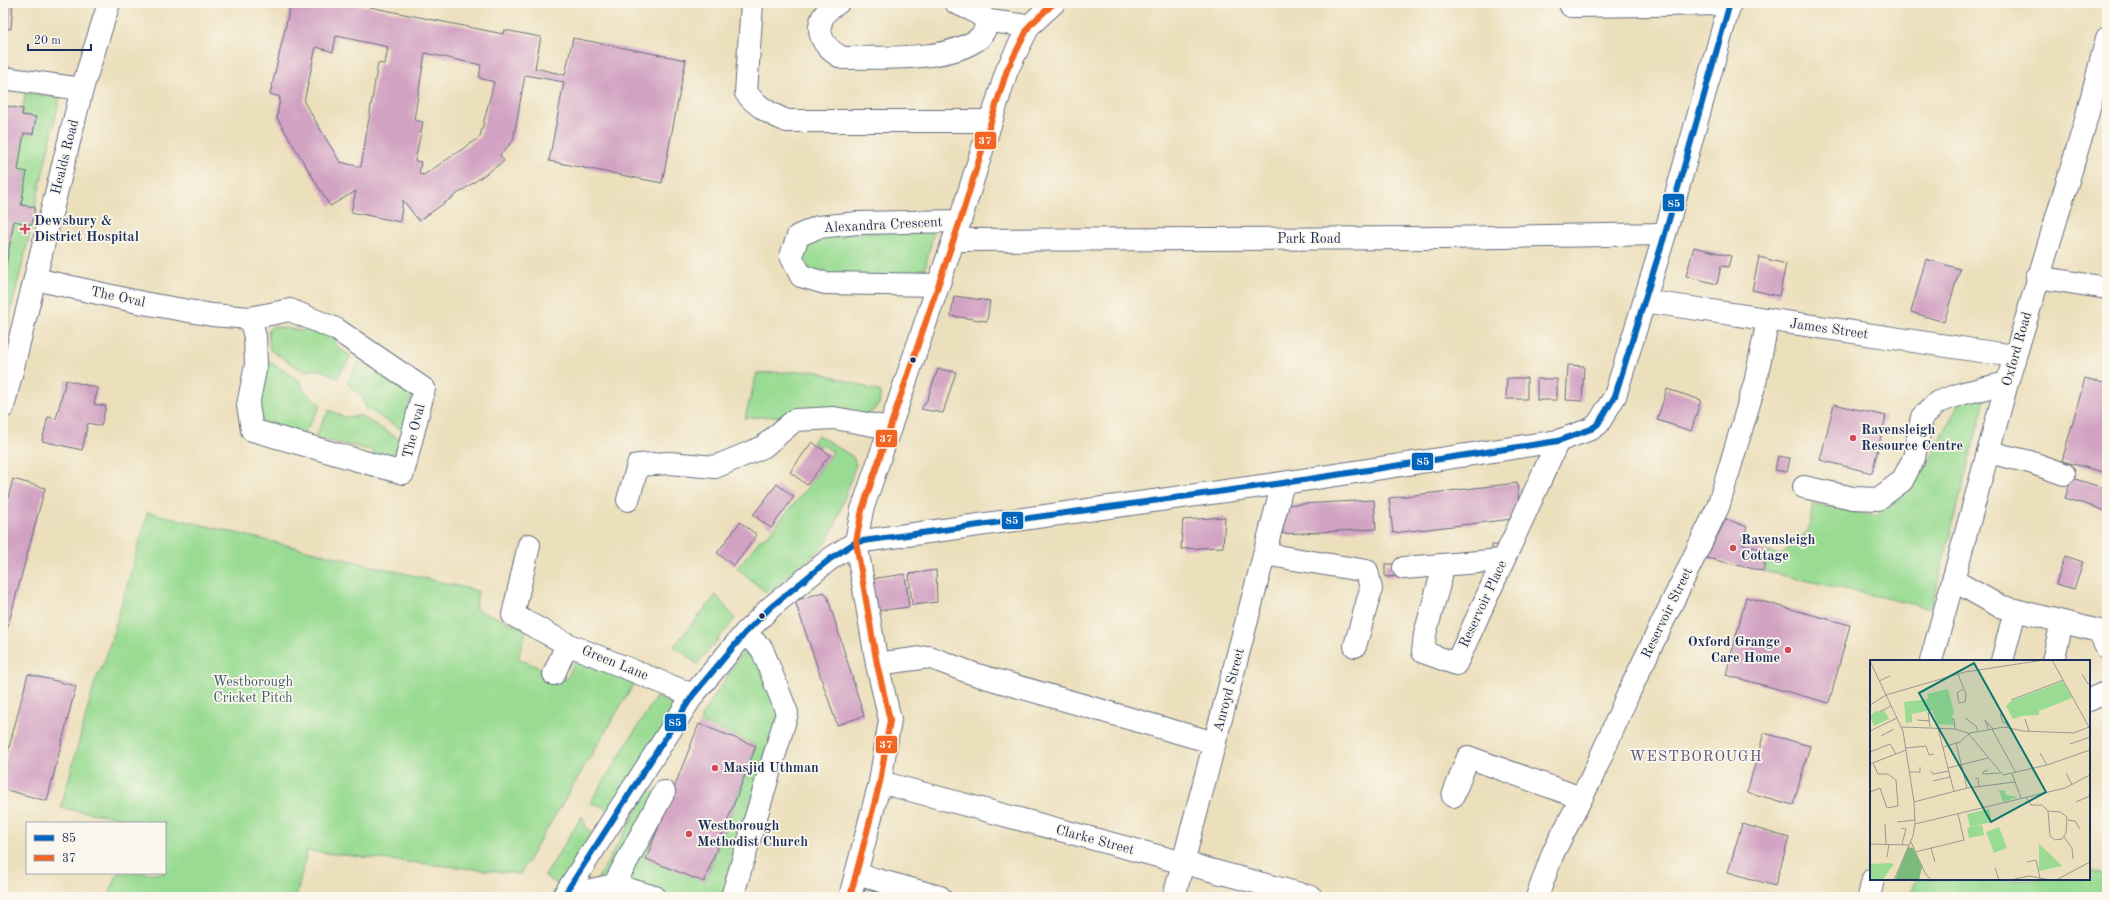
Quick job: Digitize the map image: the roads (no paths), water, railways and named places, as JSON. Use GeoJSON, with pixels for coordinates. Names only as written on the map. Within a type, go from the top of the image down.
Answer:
{"type":"FeatureCollection","features":[{"type":"Feature","properties":{"kind":"street","name":"Healds Road"},"geometry":{"type":"LineString","coordinates":[[3,407],[10,351],[35,279],[82,89],[109,3]]}},
{"type":"Feature","properties":{"kind":"street"},"geometry":{"type":"LineString","coordinates":[[752,3],[746,92],[757,105],[774,116],[787,121],[990,121]]}},
{"type":"Feature","properties":{"kind":"street"},"geometry":{"type":"LineString","coordinates":[[838,3],[830,7],[822,17],[820,28],[822,40],[831,53],[843,58],[935,55],[952,51],[979,39],[989,21]]}},
{"type":"Feature","properties":{"kind":"street"},"geometry":{"type":"LineString","coordinates":[[956,3],[972,10],[989,21],[1029,26]]}},
{"type":"Feature","properties":{"kind":"street"},"geometry":{"type":"LineString","coordinates":[[850,897],[880,782],[890,720],[877,664],[856,542],[862,510],[957,231],[1007,70],[1029,26],[1054,3]]}},
{"type":"Feature","properties":{"kind":"street"},"geometry":{"type":"LineString","coordinates":[[564,896],[693,695],[745,633],[782,598],[830,559],[856,542],[1283,483],[1558,441],[1591,429],[1598,424],[1615,396],[1665,234],[1730,3],[1571,6]]}},
{"type":"Feature","properties":{"kind":"street","name":"Oxford Road"},"geometry":{"type":"LineString","coordinates":[[1931,660],[2014,356],[2084,127],[2107,38]]}},
{"type":"Feature","properties":{"kind":"street"},"geometry":{"type":"LineString","coordinates":[[3,78],[82,89]]}},
{"type":"Feature","properties":{"kind":"street","name":"Alexandra Crescent"},"geometry":{"type":"LineString","coordinates":[[938,285],[825,283],[801,276],[791,256],[798,236],[818,228],[858,223],[957,231]]}},
{"type":"Feature","properties":{"kind":"street","name":"Park Road"},"geometry":{"type":"LineString","coordinates":[[957,231],[1433,238],[1665,234]]}},
{"type":"Feature","properties":{"kind":"street"},"geometry":{"type":"LineString","coordinates":[[2037,277],[2107,288]]}},
{"type":"Feature","properties":{"kind":"street","name":"The Oval"},"geometry":{"type":"LineString","coordinates":[[35,279],[143,303],[212,315],[250,318],[290,310],[336,329],[424,389],[403,473],[252,430],[248,405],[256,365],[255,337],[250,318]]}},
{"type":"Feature","properties":{"kind":"street","name":"James Street"},"geometry":{"type":"LineString","coordinates":[[1644,301],[2014,356]]}},
{"type":"Feature","properties":{"kind":"street","name":"Reservoir Street"},"geometry":{"type":"LineString","coordinates":[[1537,897],[1553,853],[1581,798],[1630,690],[1718,507],[1755,383],[1768,320]]}},
{"type":"Feature","properties":{"kind":"street"},"geometry":{"type":"LineString","coordinates":[[1804,487],[1853,498],[1878,499],[1902,481],[1914,458],[1922,417],[1938,402],[1964,393],[2007,383]]}},
{"type":"Feature","properties":{"kind":"street"},"geometry":{"type":"LineString","coordinates":[[628,500],[638,465],[669,463],[715,467],[762,447],[795,420],[834,418],[890,428]]}},
{"type":"Feature","properties":{"kind":"street","name":"Reservoir Place"},"geometry":{"type":"LineString","coordinates":[[1441,577],[1425,634],[1422,652],[1456,664],[1558,441]]}},
{"type":"Feature","properties":{"kind":"street"},"geometry":{"type":"LineString","coordinates":[[1988,452],[2030,462],[2064,474]]}},
{"type":"Feature","properties":{"kind":"street","name":"Anroyd Street"},"geometry":{"type":"LineString","coordinates":[[1174,897],[1283,483]]}},
{"type":"Feature","properties":{"kind":"street"},"geometry":{"type":"LineString","coordinates":[[528,545],[513,615],[567,644]]}},
{"type":"Feature","properties":{"kind":"street"},"geometry":{"type":"LineString","coordinates":[[1264,554],[1367,571],[1371,589],[1355,646]]}},
{"type":"Feature","properties":{"kind":"street"},"geometry":{"type":"LineString","coordinates":[[1404,568],[1503,560]]}},
{"type":"Feature","properties":{"kind":"street"},"geometry":{"type":"LineString","coordinates":[[1953,580],[1984,599],[2015,611],[2099,631],[2107,648]]}},
{"type":"Feature","properties":{"kind":"street"},"geometry":{"type":"LineString","coordinates":[[2002,660],[2015,611]]}},
{"type":"Feature","properties":{"kind":"street"},"geometry":{"type":"LineString","coordinates":[[2053,660],[2062,622]]}},
{"type":"Feature","properties":{"kind":"street"},"geometry":{"type":"LineString","coordinates":[[732,897],[787,713],[762,648],[745,633]]}},
{"type":"Feature","properties":{"kind":"street","name":"Green Lane"},"geometry":{"type":"LineString","coordinates":[[554,674],[567,644],[693,695]]}},
{"type":"Feature","properties":{"kind":"street"},"geometry":{"type":"LineString","coordinates":[[877,664],[929,657],[974,674],[1215,743]]}},
{"type":"Feature","properties":{"kind":"street"},"geometry":{"type":"LineString","coordinates":[[2090,700],[2107,692]]}},
{"type":"Feature","properties":{"kind":"street"},"geometry":{"type":"LineString","coordinates":[[1453,796],[1468,757],[1581,798]]}},
{"type":"Feature","properties":{"kind":"street","name":"Clarke Street"},"geometry":{"type":"LineString","coordinates":[[880,782],[1311,897]]}},
{"type":"Feature","properties":{"kind":"street"},"geometry":{"type":"LineString","coordinates":[[614,885],[664,792]]}},
{"type":"Feature","properties":{"kind":"street"},"geometry":{"type":"LineString","coordinates":[[856,874],[940,897]]}},
{"type":"Feature","properties":{"kind":"street"},"geometry":{"type":"LineString","coordinates":[[1868,897],[1873,880]]}},
{"type":"Feature","properties":{"kind":"street"},"geometry":{"type":"LineString","coordinates":[[564,896],[614,885],[656,897]]}},
{"type":"Feature","properties":{"kind":"place","name":"Dewsbury & District Hospital"},"geometry":{"type":"Point","coordinates":[25,229]}},
{"type":"Feature","properties":{"kind":"place","name":"Ravensleigh Resource Centre"},"geometry":{"type":"Point","coordinates":[1853,438]}},
{"type":"Feature","properties":{"kind":"place","name":"Ravensleigh Cottage"},"geometry":{"type":"Point","coordinates":[1733,548]}},
{"type":"Feature","properties":{"kind":"place","name":"Oxford Grange Care Home"},"geometry":{"type":"Point","coordinates":[1788,650]}},
{"type":"Feature","properties":{"kind":"place","name":"Masjid Uthman"},"geometry":{"type":"Point","coordinates":[715,768]}},
{"type":"Feature","properties":{"kind":"place","name":"Westborough Methodist Church"},"geometry":{"type":"Point","coordinates":[689,834]}},
{"type":"Feature","properties":{"kind":"district","name":"WESTBOROUGH"},"geometry":{"type":"Point","coordinates":[1696,757]}},
{"type":"Feature","properties":{"kind":"park label","name":"Westborough Cricket Pitch"},"geometry":{"type":"Point","coordinates":[253,690]}}]}
